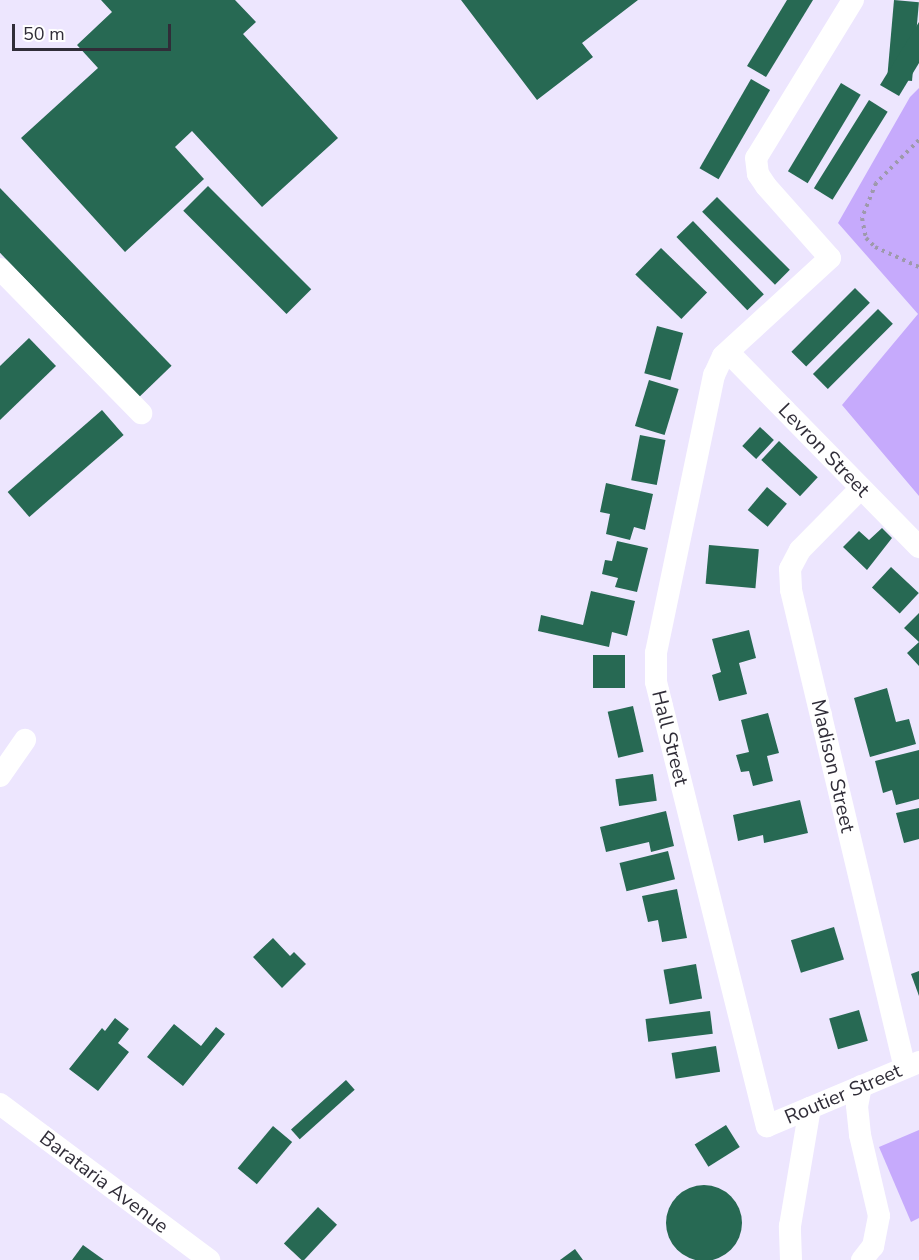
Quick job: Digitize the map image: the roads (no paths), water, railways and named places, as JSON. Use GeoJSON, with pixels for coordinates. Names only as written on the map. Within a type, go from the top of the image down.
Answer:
{"type":"FeatureCollection","features":[{"type":"Feature","properties":{"kind":"street","name":"Hall Street"},"geometry":{"type":"LineString","coordinates":[[767,1126],[656,682],[656,653],[714,375],[723,356],[729,353],[830,258],[766,186],[758,174],[756,158],[853,0]]}},
{"type":"Feature","properties":{"kind":"street"},"geometry":{"type":"LineString","coordinates":[[0,269],[141,413]]}},
{"type":"Feature","properties":{"kind":"street","name":"Levron Street"},"geometry":{"type":"LineString","coordinates":[[729,353],[919,547]]}},
{"type":"Feature","properties":{"kind":"street","name":"Madison Street"},"geometry":{"type":"LineString","coordinates":[[861,488],[800,550],[790,569],[791,590],[912,1065]]}},
{"type":"Feature","properties":{"kind":"street"},"geometry":{"type":"LineString","coordinates":[[0,776],[25,741]]}},
{"type":"Feature","properties":{"kind":"street","name":"Routier Street"},"geometry":{"type":"LineString","coordinates":[[767,1126],[912,1065]]}},
{"type":"Feature","properties":{"kind":"street"},"geometry":{"type":"LineString","coordinates":[[861,1086],[857,1106],[860,1136],[879,1216],[873,1246],[862,1260]]}},
{"type":"Feature","properties":{"kind":"street","name":"Barataria Avenue"},"geometry":{"type":"LineString","coordinates":[[0,1104],[209,1260]]}},
{"type":"Feature","properties":{"kind":"street"},"geometry":{"type":"LineString","coordinates":[[791,1260],[790,1226],[810,1108]]}}]}
